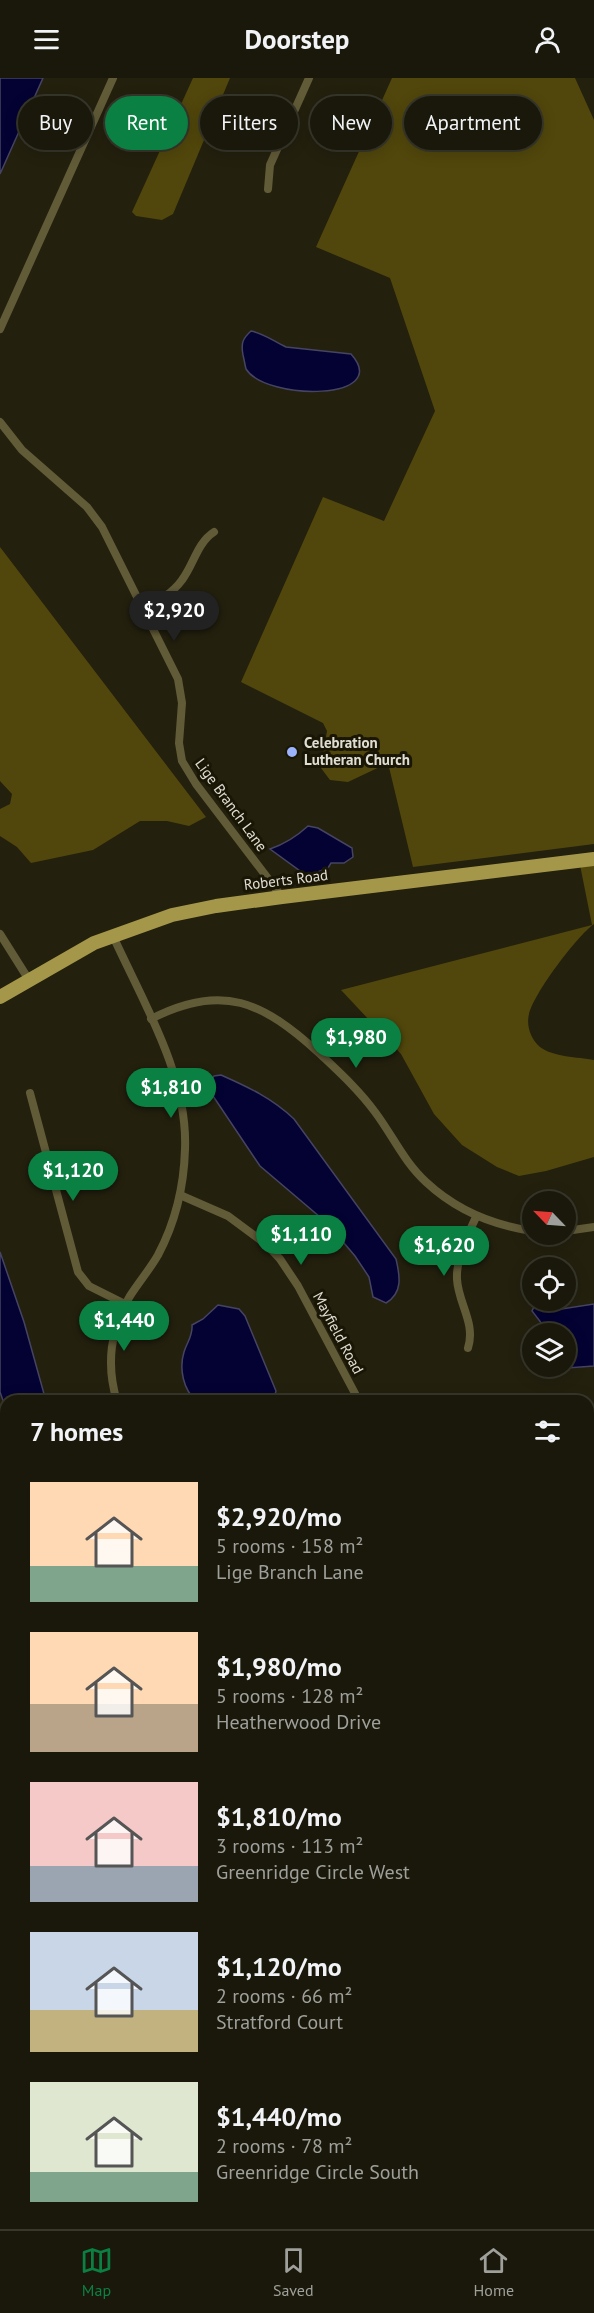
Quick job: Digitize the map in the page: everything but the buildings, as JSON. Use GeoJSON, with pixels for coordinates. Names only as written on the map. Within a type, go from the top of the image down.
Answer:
{"type":"FeatureCollection","features":[{"type":"Feature","properties":{"kind":"main road","name":"Roberts Road"},"geometry":{"type":"LineString","coordinates":[[0,997],[67,958],[113,936],[183,913],[282,897],[594,859]]}},
{"type":"Feature","properties":{"kind":"street"},"geometry":{"type":"LineString","coordinates":[[0,329],[113,78]]}},
{"type":"Feature","properties":{"kind":"street"},"geometry":{"type":"LineString","coordinates":[[268,189],[270,165],[309,78]]}},
{"type":"Feature","properties":{"kind":"street","name":"Lige Branch Lane"},"geometry":{"type":"LineString","coordinates":[[0,422],[35,464],[92,513],[107,536],[173,669],[181,690],[182,715],[179,743],[182,761],[196,784],[282,897]]}},
{"type":"Feature","properties":{"kind":"street"},"geometry":{"type":"LineString","coordinates":[[143,608],[160,601],[177,588],[203,542],[214,532]]}},
{"type":"Feature","properties":{"kind":"street"},"geometry":{"type":"LineString","coordinates":[[0,934],[28,980]]}},
{"type":"Feature","properties":{"kind":"street"},"geometry":{"type":"LineString","coordinates":[[113,936],[174,1073],[182,1105],[185,1149],[180,1195],[169,1228],[158,1255],[125,1304],[116,1327],[110,1355],[111,1377],[116,1395]]}},
{"type":"Feature","properties":{"kind":"street"},"geometry":{"type":"LineString","coordinates":[[151,1019],[183,1004],[217,1000],[248,1005],[278,1018],[346,1078],[366,1100],[398,1150],[426,1182],[444,1197],[476,1217],[522,1229]]}},
{"type":"Feature","properties":{"kind":"street"},"geometry":{"type":"LineString","coordinates":[[30,1093],[78,1272],[88,1286],[125,1304]]}},
{"type":"Feature","properties":{"kind":"street","name":"Mayfield Road"},"geometry":{"type":"LineString","coordinates":[[180,1195],[228,1216],[259,1238],[280,1259],[298,1286],[356,1395]]}},
{"type":"Feature","properties":{"kind":"street"},"geometry":{"type":"LineString","coordinates":[[468,1348],[470,1325],[459,1291],[457,1268],[463,1246],[476,1217]]}},
{"type":"Feature","properties":{"kind":"street"},"geometry":{"type":"LineString","coordinates":[[576,1230],[594,1227]]}},
{"type":"Feature","properties":{"kind":"shaded area"},"geometry":{"type":"Polygon","coordinates":[[[0,78],[43,78],[35,96],[18,96],[18,134],[0,174],[0,78]]]}},
{"type":"Feature","properties":{"kind":"shaded area"},"geometry":{"type":"Polygon","coordinates":[[[193,78],[230,78],[222,96],[200,96],[200,150],[173,214],[162,220],[136,216],[132,212],[160,150],[188,150],[188,96],[185,96],[193,78]]]}},
{"type":"Feature","properties":{"kind":"shaded area"},"geometry":{"type":"Polygon","coordinates":[[[392,78],[575,78],[594,120],[594,844],[413,867],[388,763],[348,782],[330,780],[321,768],[327,731],[323,723],[241,682],[323,497],[384,521],[435,411],[390,278],[316,247],[360,150],[392,150],[392,96],[384,96],[392,78]]]}},
{"type":"Feature","properties":{"kind":"shaded area"},"geometry":{"type":"Polygon","coordinates":[[[251,331],[286,347],[351,354],[359,369],[355,381],[342,388],[299,391],[277,387],[258,379],[246,369],[242,351],[244,339],[251,331]]]}},
{"type":"Feature","properties":{"kind":"shaded area"},"geometry":{"type":"Polygon","coordinates":[[[0,547],[206,817],[189,826],[167,821],[140,821],[93,850],[31,863],[17,847],[0,836],[0,809],[10,804],[12,794],[0,781],[0,547]]]}},
{"type":"Feature","properties":{"kind":"shaded area"},"geometry":{"type":"Polygon","coordinates":[[[308,826],[318,828],[352,848],[353,857],[344,863],[331,863],[328,868],[310,875],[303,873],[270,849],[290,840],[308,826]]]}},
{"type":"Feature","properties":{"kind":"shaded area"},"geometry":{"type":"Polygon","coordinates":[[[594,863],[594,924],[577,940],[547,979],[529,1014],[528,1023],[534,1040],[545,1050],[559,1055],[594,1060],[594,1157],[519,1176],[497,1167],[462,1145],[434,1114],[401,1054],[341,990],[592,925],[580,865],[594,863]]]}},
{"type":"Feature","properties":{"kind":"shaded area"},"geometry":{"type":"Polygon","coordinates":[[[221,1075],[268,1099],[294,1119],[396,1259],[398,1289],[386,1303],[373,1297],[369,1277],[355,1256],[327,1223],[260,1166],[211,1093],[211,1080],[214,1076],[221,1075]]]}},
{"type":"Feature","properties":{"kind":"shaded area"},"geometry":{"type":"Polygon","coordinates":[[[0,1252],[24,1322],[44,1395],[1,1395],[0,1252]]]}},
{"type":"Feature","properties":{"kind":"shaded area"},"geometry":{"type":"Polygon","coordinates":[[[594,1304],[594,1366],[576,1367],[576,1323],[541,1323],[532,1311],[576,1311],[576,1307],[594,1304]]]}},
{"type":"Feature","properties":{"kind":"shaded area"},"geometry":{"type":"Polygon","coordinates":[[[218,1305],[239,1309],[245,1316],[276,1391],[275,1395],[191,1395],[183,1379],[183,1358],[192,1332],[192,1325],[203,1319],[218,1305]]]}},
{"type":"Feature","properties":{"kind":"place","name":"Celebration Lutheran Church"},"geometry":{"type":"Point","coordinates":[292,752]}}]}
